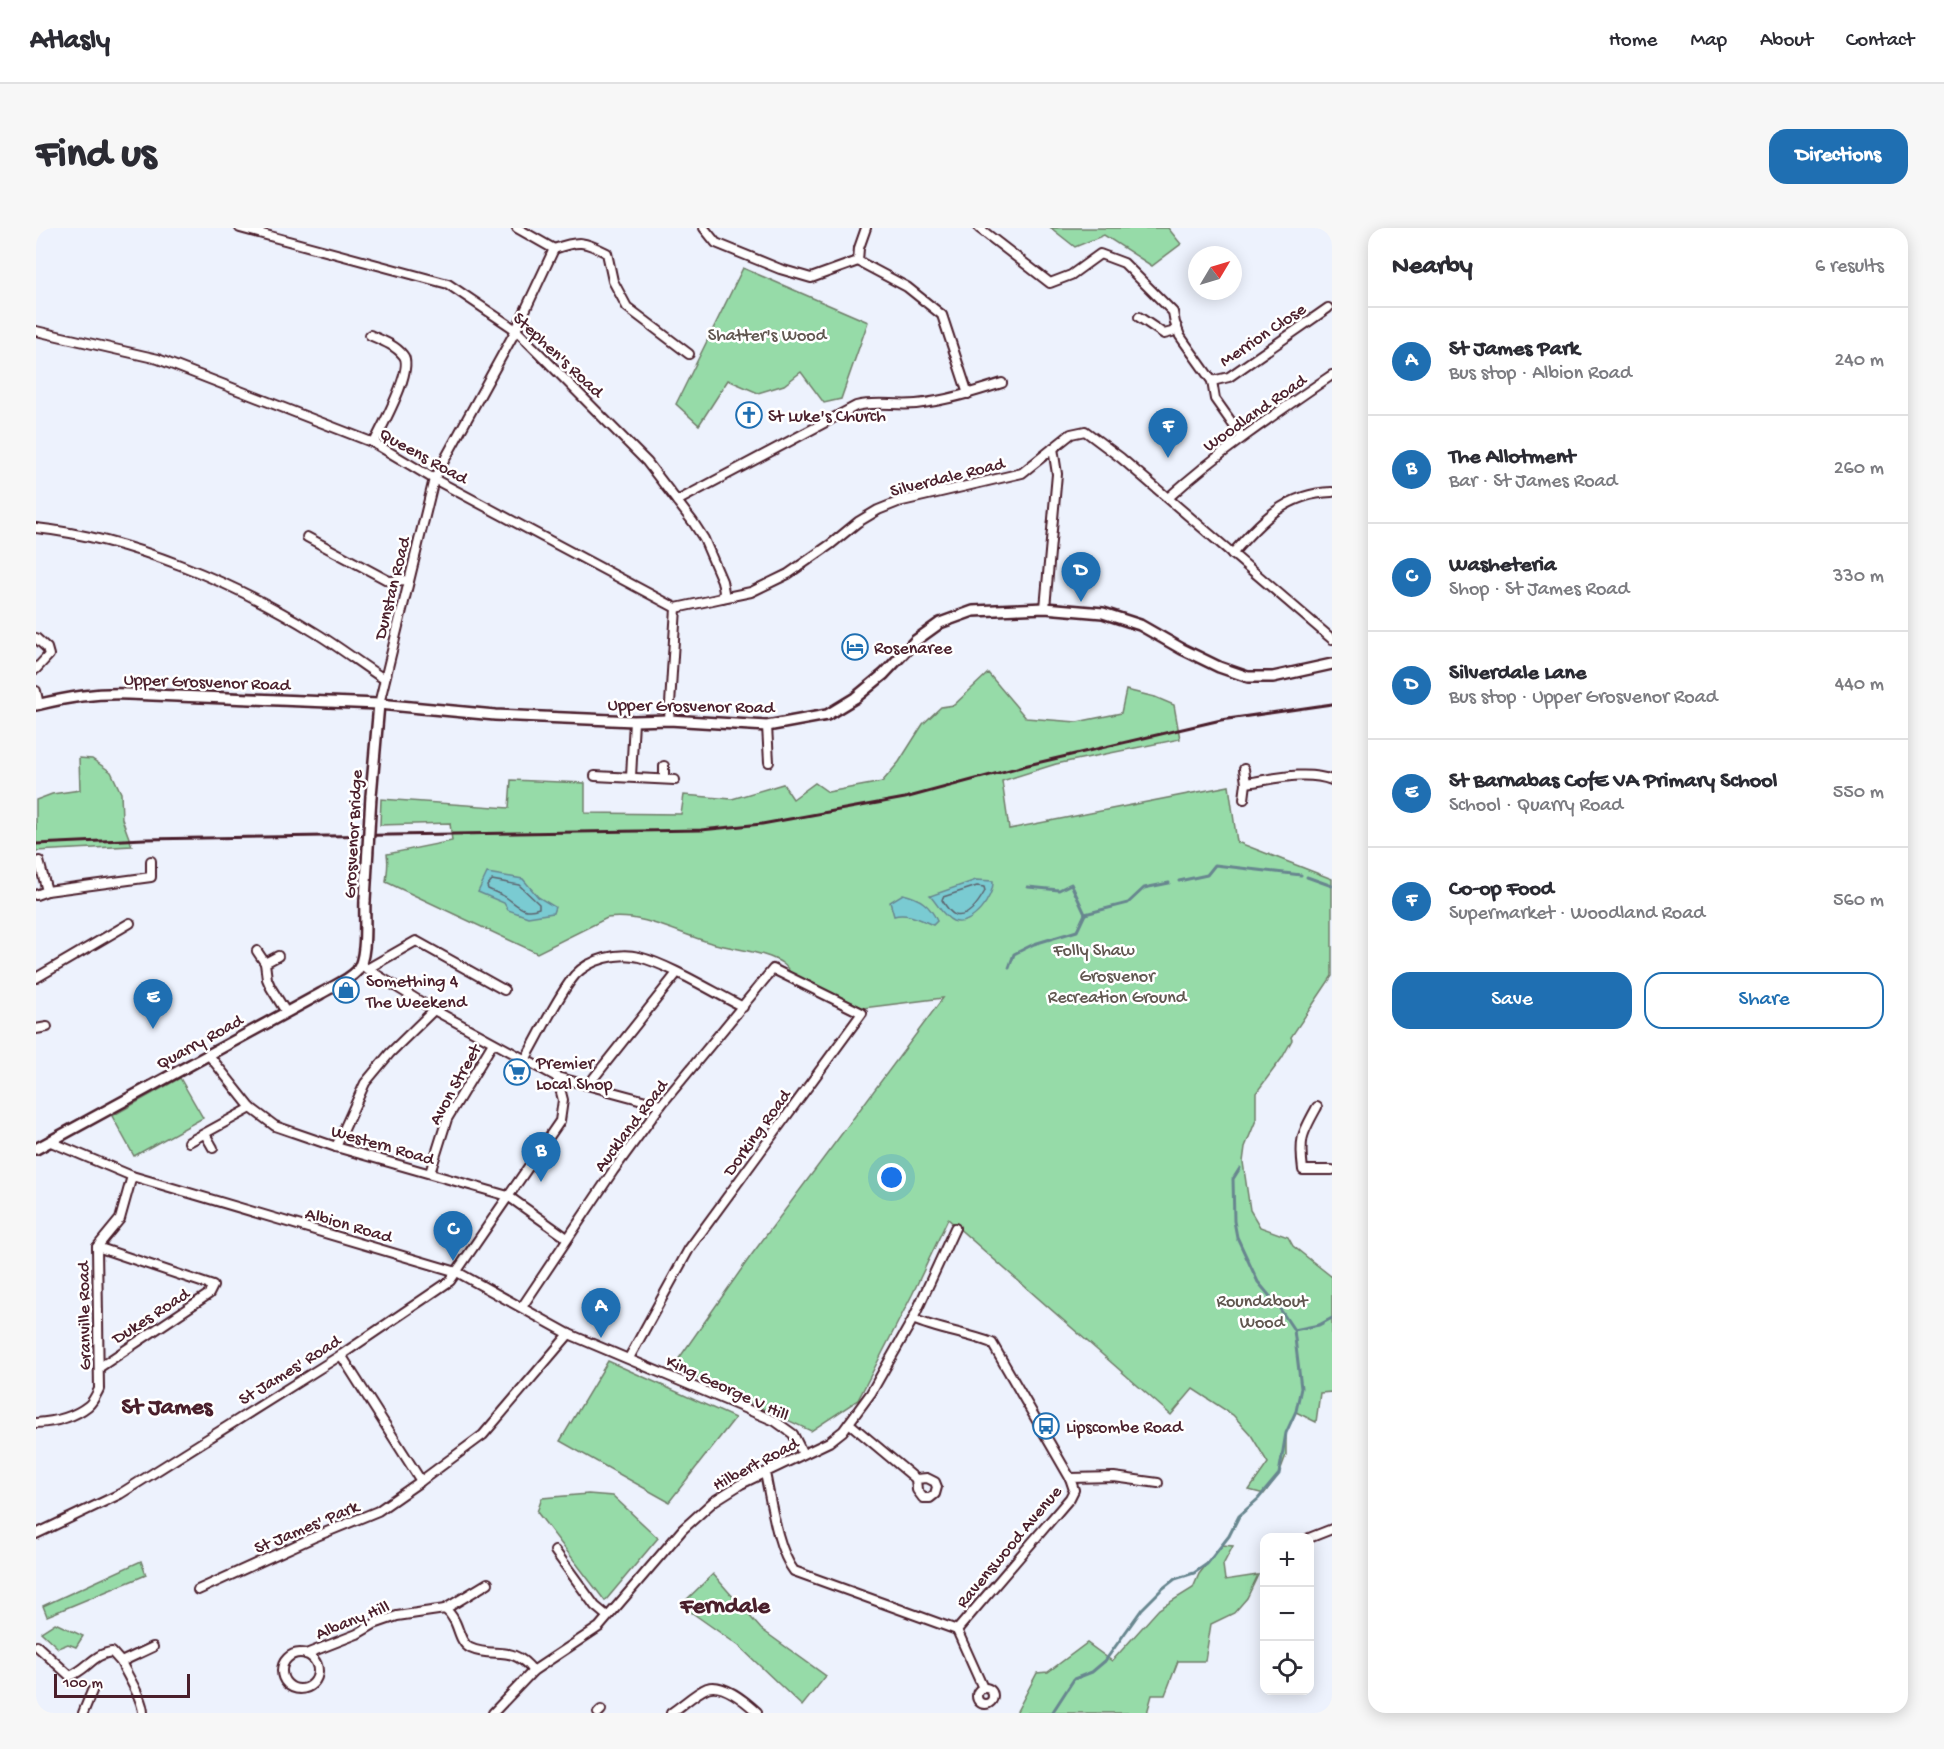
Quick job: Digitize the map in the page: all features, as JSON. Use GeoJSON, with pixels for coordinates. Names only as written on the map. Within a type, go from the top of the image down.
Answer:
{"type":"FeatureCollection","features":[{"type":"Feature","properties":{"kind":"street","name":"Stephen's Road"},"geometry":{"type":"LineString","coordinates":[[240,228],[448,284],[516,330],[615,428],[647,462],[677,501],[704,538],[722,580],[724,592],[722,598]]}},
{"type":"Feature","properties":{"kind":"street"},"geometry":{"type":"LineString","coordinates":[[517,228],[554,249],[587,242],[607,253],[613,281],[627,307],[689,354]]}},
{"type":"Feature","properties":{"kind":"street"},"geometry":{"type":"LineString","coordinates":[[704,228],[716,243],[780,269],[811,278],[858,261],[907,287],[942,315],[968,394]]}},
{"type":"Feature","properties":{"kind":"street"},"geometry":{"type":"LineString","coordinates":[[858,261],[859,249],[866,228]]}},
{"type":"Feature","properties":{"kind":"street"},"geometry":{"type":"LineString","coordinates":[[979,228],[1050,284],[1071,275],[1100,254],[1124,263],[1173,312],[1180,336],[1212,381],[1215,399],[1242,437]]}},
{"type":"Feature","properties":{"kind":"street","name":"Dunstan Road"},"geometry":{"type":"LineString","coordinates":[[379,704],[434,479],[516,330],[554,249]]}},
{"type":"Feature","properties":{"kind":"street","name":"Merrion Close"},"geometry":{"type":"LineString","coordinates":[[1212,381],[1230,377],[1328,308]]}},
{"type":"Feature","properties":{"kind":"street"},"geometry":{"type":"LineString","coordinates":[[1140,317],[1164,334],[1172,332],[1176,327]]}},
{"type":"Feature","properties":{"kind":"street","name":"Queens Road"},"geometry":{"type":"LineString","coordinates":[[36,331],[158,358],[374,443],[434,479],[676,608]]}},
{"type":"Feature","properties":{"kind":"street"},"geometry":{"type":"LineString","coordinates":[[370,335],[391,345],[405,356],[407,364],[404,380],[374,443]]}},
{"type":"Feature","properties":{"kind":"street","name":"Woodland Road"},"geometry":{"type":"LineString","coordinates":[[1168,498],[1242,437],[1332,375]]}},
{"type":"Feature","properties":{"kind":"street"},"geometry":{"type":"LineString","coordinates":[[677,501],[856,406],[872,402],[914,404],[968,394],[1002,383]]}},
{"type":"Feature","properties":{"kind":"street","name":"Silverdale Road"},"geometry":{"type":"LineString","coordinates":[[722,598],[751,592],[788,574],[858,522],[878,510],[898,502],[1022,473],[1071,434],[1085,431],[1121,458],[1332,639]]}},
{"type":"Feature","properties":{"kind":"street"},"geometry":{"type":"LineString","coordinates":[[1045,608],[1057,474],[1053,448]]}},
{"type":"Feature","properties":{"kind":"street"},"geometry":{"type":"LineString","coordinates":[[1232,554],[1258,524],[1271,514],[1306,494],[1332,492]]}},
{"type":"Feature","properties":{"kind":"street"},"geometry":{"type":"LineString","coordinates":[[36,528],[67,531],[153,555],[240,591],[315,633],[384,679]]}},
{"type":"Feature","properties":{"kind":"street"},"geometry":{"type":"LineString","coordinates":[[307,537],[389,581],[408,580]]}},
{"type":"Feature","properties":{"kind":"street"},"geometry":{"type":"LineString","coordinates":[[669,720],[676,608],[722,598]]}},
{"type":"Feature","properties":{"kind":"street","name":"Upper Grosvenor Road"},"geometry":{"type":"LineString","coordinates":[[37,705],[72,696],[99,693],[379,704],[495,715],[634,721],[669,720],[767,726],[827,715],[855,698],[884,674],[915,641],[940,623],[973,611],[1045,608],[1103,613],[1140,625],[1191,654],[1248,677],[1273,677],[1332,664]]}},
{"type":"Feature","properties":{"kind":"street"},"geometry":{"type":"LineString","coordinates":[[36,638],[49,654],[36,669]]}},
{"type":"Feature","properties":{"kind":"street"},"geometry":{"type":"LineString","coordinates":[[36,691],[37,705]]}},
{"type":"Feature","properties":{"kind":"street","name":"Grosvenor Bridge"},"geometry":{"type":"LineString","coordinates":[[364,967],[370,796],[379,704]]}},
{"type":"Feature","properties":{"kind":"street"},"geometry":{"type":"LineString","coordinates":[[630,777],[634,721]]}},
{"type":"Feature","properties":{"kind":"street"},"geometry":{"type":"LineString","coordinates":[[767,726],[769,762]]}},
{"type":"Feature","properties":{"kind":"street"},"geometry":{"type":"LineString","coordinates":[[664,766],[664,779]]}},
{"type":"Feature","properties":{"kind":"street"},"geometry":{"type":"LineString","coordinates":[[1244,769],[1246,783],[1244,800]]}},
{"type":"Feature","properties":{"kind":"street"},"geometry":{"type":"LineString","coordinates":[[595,776],[675,780]]}},
{"type":"Feature","properties":{"kind":"street"},"geometry":{"type":"LineString","coordinates":[[1246,783],[1288,776],[1309,776],[1332,780]]}},
{"type":"Feature","properties":{"kind":"street"},"geometry":{"type":"LineString","coordinates":[[39,861],[47,891]]}},
{"type":"Feature","properties":{"kind":"street"},"geometry":{"type":"LineString","coordinates":[[36,894],[151,876],[151,861]]}},
{"type":"Feature","properties":{"kind":"street"},"geometry":{"type":"LineString","coordinates":[[36,978],[130,923]]}},
{"type":"Feature","properties":{"kind":"street"},"geometry":{"type":"LineString","coordinates":[[364,967],[416,941],[504,990]]}},
{"type":"Feature","properties":{"kind":"street"},"geometry":{"type":"LineString","coordinates":[[257,951],[265,963],[267,979],[286,1012]]}},
{"type":"Feature","properties":{"kind":"street"},"geometry":{"type":"LineString","coordinates":[[526,1058],[570,981],[587,965],[619,955],[639,957],[677,973],[742,1007]]}},
{"type":"Feature","properties":{"kind":"street"},"geometry":{"type":"LineString","coordinates":[[265,963],[279,956]]}},
{"type":"Feature","properties":{"kind":"street"},"geometry":{"type":"LineString","coordinates":[[364,967],[434,1010],[493,1043],[526,1058],[557,1077],[662,1105]]}},
{"type":"Feature","properties":{"kind":"street","name":"Quarry Road"},"geometry":{"type":"LineString","coordinates":[[36,1149],[364,967]]}},
{"type":"Feature","properties":{"kind":"street","name":"Auckland Road"},"geometry":{"type":"LineString","coordinates":[[522,1307],[567,1238],[662,1105],[773,969]]}},
{"type":"Feature","properties":{"kind":"street","name":"Dorking Road"},"geometry":{"type":"LineString","coordinates":[[629,1358],[689,1249],[862,1013],[773,969]]}},
{"type":"Feature","properties":{"kind":"street"},"geometry":{"type":"LineString","coordinates":[[589,1084],[677,973]]}},
{"type":"Feature","properties":{"kind":"street"},"geometry":{"type":"LineString","coordinates":[[336,1147],[365,1083],[390,1053],[434,1010]]}},
{"type":"Feature","properties":{"kind":"street"},"geometry":{"type":"LineString","coordinates":[[36,1029],[48,1026]]}},
{"type":"Feature","properties":{"kind":"street","name":"Avon Street"},"geometry":{"type":"LineString","coordinates":[[430,1173],[447,1119],[493,1043]]}},
{"type":"Feature","properties":{"kind":"street","name":"Western Road"},"geometry":{"type":"LineString","coordinates":[[208,1054],[251,1108],[274,1126],[336,1147],[508,1196],[567,1238]]}},
{"type":"Feature","properties":{"kind":"street","name":"St James' Road"},"geometry":{"type":"LineString","coordinates":[[36,1534],[121,1493],[341,1355],[450,1281],[560,1121],[563,1100],[557,1077]]}},
{"type":"Feature","properties":{"kind":"street"},"geometry":{"type":"LineString","coordinates":[[1317,1107],[1300,1145],[1303,1170],[1332,1170]]}},
{"type":"Feature","properties":{"kind":"street"},"geometry":{"type":"LineString","coordinates":[[189,1142],[251,1108]]}},
{"type":"Feature","properties":{"kind":"street"},"geometry":{"type":"LineString","coordinates":[[206,1134],[213,1148]]}},
{"type":"Feature","properties":{"kind":"street","name":"Albion Road"},"geometry":{"type":"LineString","coordinates":[[51,1142],[132,1176],[457,1272],[569,1334],[629,1358]]}},
{"type":"Feature","properties":{"kind":"street","name":"Granville Road"},"geometry":{"type":"LineString","coordinates":[[36,1423],[67,1417],[91,1405],[99,1389],[97,1247],[120,1219],[132,1176]]}},
{"type":"Feature","properties":{"kind":"street","name":"Hilbert Road"},"geometry":{"type":"LineString","coordinates":[[493,1713],[533,1671],[599,1627],[683,1529],[714,1501],[741,1484],[830,1442],[849,1423],[871,1393],[913,1318],[955,1228]]}},
{"type":"Feature","properties":{"kind":"street","name":"Dukes Road"},"geometry":{"type":"LineString","coordinates":[[97,1247],[213,1286],[209,1294],[100,1366]]}},
{"type":"Feature","properties":{"kind":"street","name":"Ravenswood Avenue"},"geometry":{"type":"LineString","coordinates":[[765,1473],[783,1548],[787,1561],[794,1570],[957,1630],[1070,1498],[1074,1490],[1070,1478],[992,1344],[973,1336],[931,1327],[913,1318]]}},
{"type":"Feature","properties":{"kind":"street","name":"St James' Park"},"geometry":{"type":"LineString","coordinates":[[198,1590],[312,1538],[378,1511],[421,1482],[483,1435],[569,1334]]}},
{"type":"Feature","properties":{"kind":"street"},"geometry":{"type":"LineString","coordinates":[[341,1355],[421,1482]]}},
{"type":"Feature","properties":{"kind":"street","name":"King George V Hill"},"geometry":{"type":"LineString","coordinates":[[629,1358],[775,1421],[793,1434],[803,1454]]}},
{"type":"Feature","properties":{"kind":"street"},"geometry":{"type":"LineString","coordinates":[[849,1423],[916,1479]]}},
{"type":"Feature","properties":{"kind":"street"},"geometry":{"type":"LineString","coordinates":[[1070,1478],[1114,1477],[1158,1483]]}},
{"type":"Feature","properties":{"kind":"street"},"geometry":{"type":"LineString","coordinates":[[1314,1536],[1332,1529]]}},
{"type":"Feature","properties":{"kind":"street"},"geometry":{"type":"LineString","coordinates":[[555,1551],[595,1606],[607,1616]]}},
{"type":"Feature","properties":{"kind":"street","name":"Albany Hill"},"geometry":{"type":"LineString","coordinates":[[306,1654],[318,1667],[317,1678],[314,1683],[304,1689],[292,1688],[284,1679],[282,1667],[285,1661],[294,1654],[306,1654],[397,1616],[446,1609],[488,1583]]}},
{"type":"Feature","properties":{"kind":"street"},"geometry":{"type":"LineString","coordinates":[[446,1609],[454,1617],[463,1641],[468,1647],[517,1656],[525,1661],[533,1671]]}},
{"type":"Feature","properties":{"kind":"street"},"geometry":{"type":"LineString","coordinates":[[957,1630],[983,1688]]}},
{"type":"Feature","properties":{"kind":"street"},"geometry":{"type":"LineString","coordinates":[[37,1646],[70,1676],[81,1672],[100,1653],[112,1652],[121,1662],[143,1708],[143,1713]]}},
{"type":"Feature","properties":{"kind":"street"},"geometry":{"type":"LineString","coordinates":[[121,1662],[153,1647]]}},
{"type":"Feature","properties":{"kind":"street"},"geometry":{"type":"LineString","coordinates":[[671,1713],[708,1688],[722,1688],[757,1713]]}},
{"type":"Feature","properties":{"kind":"street"},"geometry":{"type":"LineString","coordinates":[[83,1713],[92,1691]]}},
{"type":"Feature","properties":{"kind":"green space"},"geometry":{"type":"Polygon","coordinates":[[[1051,228],[1168,228],[1181,244],[1152,266],[1104,235],[1075,247],[1051,228]]]}},
{"type":"Feature","properties":{"kind":"green space","name":"Shatter's Wood"},"geometry":{"type":"Polygon","coordinates":[[[743,268],[868,322],[841,399],[824,403],[801,372],[784,385],[758,393],[728,380],[699,425],[676,404],[743,268]]]}},
{"type":"Feature","properties":{"kind":"green space","name":"Grosvenor Recreation Ground"},"geometry":{"type":"Polygon","coordinates":[[[988,673],[1026,718],[1077,722],[1121,713],[1126,690],[1155,697],[1174,705],[1180,739],[1056,764],[1002,781],[1009,829],[1229,786],[1237,842],[1332,879],[1332,976],[1291,1037],[1292,1040],[1282,1058],[1256,1093],[1256,1120],[1245,1147],[1243,1162],[1250,1210],[1260,1227],[1288,1237],[1293,1246],[1332,1277],[1332,1392],[1320,1393],[1316,1422],[1296,1412],[1286,1433],[1286,1455],[1279,1474],[1264,1494],[1249,1490],[1268,1463],[1251,1435],[1233,1415],[1193,1389],[1171,1415],[948,1219],[858,1400],[811,1431],[673,1367],[750,1257],[943,998],[863,1008],[791,974],[782,963],[770,957],[711,943],[634,918],[607,918],[537,953],[386,882],[387,854],[452,841],[450,823],[380,825],[381,799],[509,808],[511,780],[585,783],[585,813],[681,814],[684,795],[732,799],[783,784],[793,799],[815,783],[828,792],[882,782],[899,762],[923,724],[941,707],[954,705],[988,673]]]}},
{"type":"Feature","properties":{"kind":"green space"},"geometry":{"type":"Polygon","coordinates":[[[79,758],[92,759],[111,772],[121,793],[122,819],[132,846],[36,851],[36,800],[52,794],[80,790],[79,758]]]}},
{"type":"Feature","properties":{"kind":"green space"},"geometry":{"type":"Polygon","coordinates":[[[180,1078],[203,1118],[134,1156],[112,1116],[180,1078]]]}},
{"type":"Feature","properties":{"kind":"green space"},"geometry":{"type":"Polygon","coordinates":[[[608,1361],[735,1418],[669,1502],[560,1441],[608,1361]]]}},
{"type":"Feature","properties":{"kind":"green space"},"geometry":{"type":"Polygon","coordinates":[[[588,1494],[613,1496],[658,1538],[605,1601],[537,1512],[542,1498],[588,1494]]]}},
{"type":"Feature","properties":{"kind":"green space"},"geometry":{"type":"Polygon","coordinates":[[[1222,1545],[1233,1546],[1223,1565],[1225,1580],[1258,1575],[1247,1598],[1234,1613],[1211,1624],[1205,1661],[1178,1661],[1165,1695],[1152,1695],[1147,1713],[1016,1713],[1037,1673],[1048,1672],[1087,1643],[1112,1661],[1159,1609],[1193,1588],[1199,1574],[1222,1545]]]}},
{"type":"Feature","properties":{"kind":"green space"},"geometry":{"type":"Polygon","coordinates":[[[141,1561],[146,1575],[47,1616],[43,1606],[141,1561]]]}},
{"type":"Feature","properties":{"kind":"green space"},"geometry":{"type":"Polygon","coordinates":[[[713,1574],[761,1629],[826,1676],[802,1706],[739,1646],[681,1605],[713,1574]]]}},
{"type":"Feature","properties":{"kind":"green space"},"geometry":{"type":"Polygon","coordinates":[[[55,1623],[83,1636],[76,1647],[68,1644],[58,1648],[41,1632],[55,1623]]]}},
{"type":"Feature","properties":{"kind":"water"},"geometry":{"type":"Polygon","coordinates":[[[487,873],[523,879],[538,897],[555,907],[553,913],[528,917],[508,910],[504,903],[478,892],[487,873]]]}},
{"type":"Feature","properties":{"kind":"water"},"geometry":{"type":"Polygon","coordinates":[[[976,880],[993,881],[992,888],[986,903],[967,920],[960,922],[949,919],[930,896],[976,880]]]}},
{"type":"Feature","properties":{"kind":"water"},"geometry":{"type":"Polygon","coordinates":[[[903,894],[924,903],[937,921],[933,925],[909,916],[894,916],[890,902],[903,894]]]}},
{"type":"Feature","properties":{"kind":"waterway"},"geometry":{"type":"LineString","coordinates":[[1179,881],[1207,875],[1215,865],[1301,875]]}},
{"type":"Feature","properties":{"kind":"waterway"},"geometry":{"type":"LineString","coordinates":[[1307,877],[1332,886]]}},
{"type":"Feature","properties":{"kind":"waterway"},"geometry":{"type":"LineString","coordinates":[[1085,914],[1128,903],[1144,888],[1169,883]]}},
{"type":"Feature","properties":{"kind":"waterway"},"geometry":{"type":"LineString","coordinates":[[1009,968],[1014,954],[1034,944],[1077,931],[1085,914],[1071,884],[1059,890],[1028,887]]}},
{"type":"Feature","properties":{"kind":"waterway"},"geometry":{"type":"LineString","coordinates":[[1052,1713],[1074,1679],[1092,1672],[1105,1661],[1142,1609],[1162,1589],[1175,1579],[1194,1573],[1207,1564],[1229,1536],[1239,1516],[1258,1499],[1279,1474],[1286,1433],[1296,1411],[1301,1388],[1294,1330],[1258,1282],[1237,1237],[1234,1221],[1233,1179],[1240,1168]]}},
{"type":"Feature","properties":{"kind":"waterway"},"geometry":{"type":"LineString","coordinates":[[1294,1330],[1319,1325],[1332,1318]]}},
{"type":"Feature","properties":{"kind":"railway"},"geometry":{"type":"LineString","coordinates":[[36,844],[145,839],[701,830],[762,824],[905,798],[1028,765],[1221,720],[1332,704]]}},
{"type":"Feature","properties":{"kind":"place","name":"St Luke's Church"},"geometry":{"type":"Point","coordinates":[749,415]}},
{"type":"Feature","properties":{"kind":"place","name":"Co-op Food"},"geometry":{"type":"Point","coordinates":[1168,458]}},
{"type":"Feature","properties":{"kind":"place","name":"Silverdale Lane"},"geometry":{"type":"Point","coordinates":[1081,602]}},
{"type":"Feature","properties":{"kind":"place","name":"Rosenaree"},"geometry":{"type":"Point","coordinates":[855,647]}},
{"type":"Feature","properties":{"kind":"place","name":"Something 4 The Weekend"},"geometry":{"type":"Point","coordinates":[346,990]}},
{"type":"Feature","properties":{"kind":"place","name":"St Barnabas CofE VA Primary School"},"geometry":{"type":"Point","coordinates":[153,1029]}},
{"type":"Feature","properties":{"kind":"place","name":"Premier Local Shop"},"geometry":{"type":"Point","coordinates":[517,1072]}},
{"type":"Feature","properties":{"kind":"place","name":"The Allotment"},"geometry":{"type":"Point","coordinates":[541,1182]}},
{"type":"Feature","properties":{"kind":"place","name":"Washeteria"},"geometry":{"type":"Point","coordinates":[453,1261]}},
{"type":"Feature","properties":{"kind":"place","name":"St James Park"},"geometry":{"type":"Point","coordinates":[601,1338]}},
{"type":"Feature","properties":{"kind":"place","name":"Lipscombe Road"},"geometry":{"type":"Point","coordinates":[1046,1426]}},
{"type":"Feature","properties":{"kind":"district","name":"St James"},"geometry":{"type":"Point","coordinates":[167,1405]}},
{"type":"Feature","properties":{"kind":"district","name":"Ferndale"},"geometry":{"type":"Point","coordinates":[725,1604]}},
{"type":"Feature","properties":{"kind":"park label","name":"Folly Shaw"},"geometry":{"type":"Point","coordinates":[1094,949]}},
{"type":"Feature","properties":{"kind":"park label","name":"Roundabout Wood"},"geometry":{"type":"Point","coordinates":[1262,1310]}}]}
